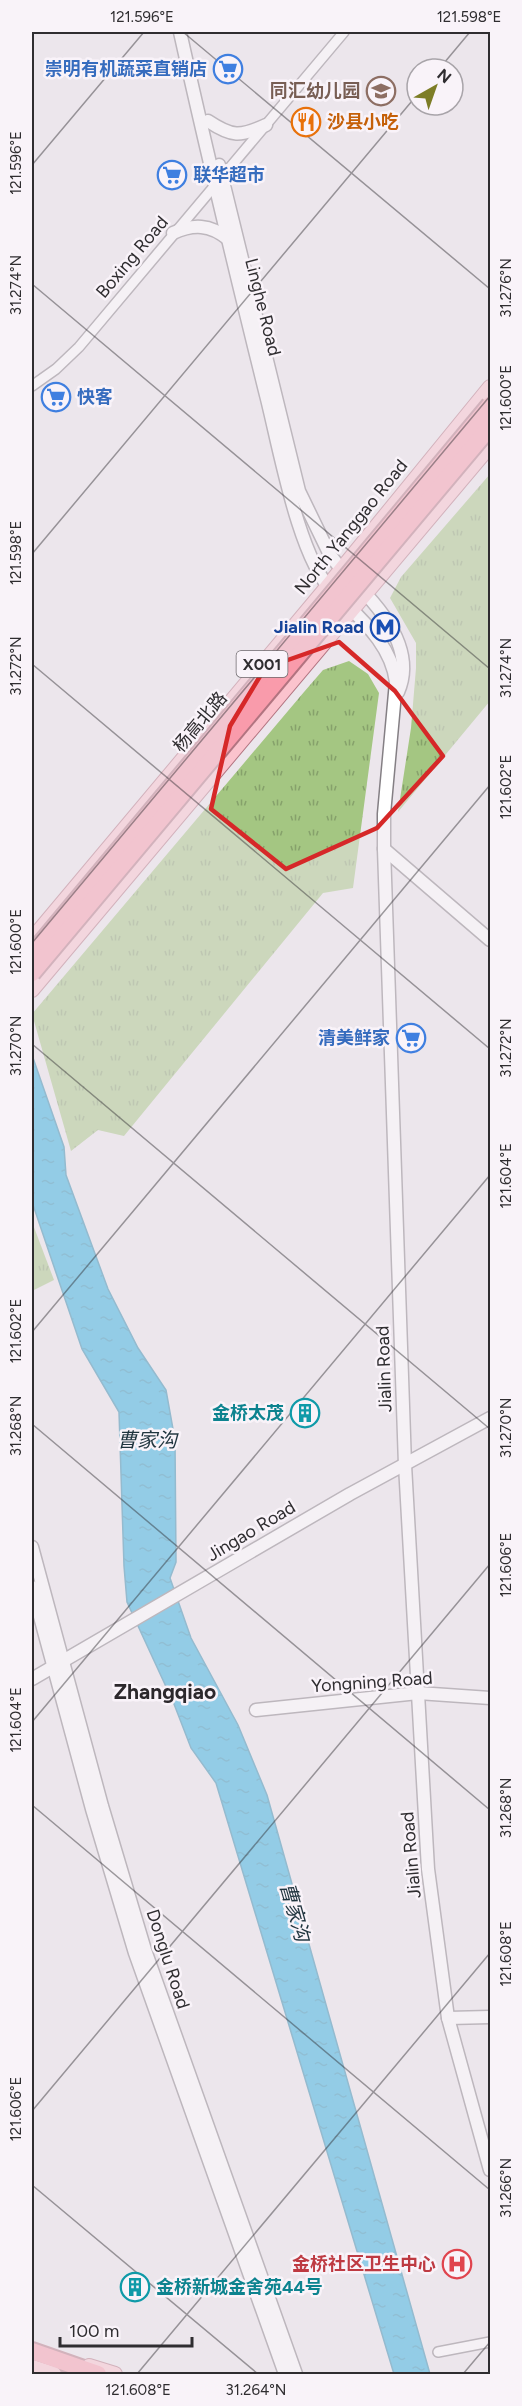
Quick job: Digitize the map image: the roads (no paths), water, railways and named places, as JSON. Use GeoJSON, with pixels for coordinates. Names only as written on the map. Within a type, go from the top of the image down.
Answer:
{"type":"FeatureCollection","features":[{"type":"Feature","properties":{"kind":"highway","name":"杨高北路"},"geometry":{"type":"LineString","coordinates":[[32,954],[490,405]]}},
{"type":"Feature","properties":{"kind":"highway","name":"杨高北路"},"geometry":{"type":"LineString","coordinates":[[32,973],[490,427]]}},
{"type":"Feature","properties":{"kind":"highway"},"geometry":{"type":"LineString","coordinates":[[32,2351],[98,2374]]}},
{"type":"Feature","properties":{"kind":"highway"},"geometry":{"type":"LineString","coordinates":[[32,2360],[75,2374]]}},
{"type":"Feature","properties":{"kind":"main road","name":"North Yanggao Road"},"geometry":{"type":"LineString","coordinates":[[32,939],[490,387]]}},
{"type":"Feature","properties":{"kind":"main road","name":"X001"},"geometry":{"type":"LineString","coordinates":[[32,990],[490,446]]}},
{"type":"Feature","properties":{"kind":"main road"},"geometry":{"type":"LineString","coordinates":[[32,2346],[115,2374]]}},
{"type":"Feature","properties":{"kind":"main road"},"geometry":{"type":"LineString","coordinates":[[32,2367],[54,2374]]}},
{"type":"Feature","properties":{"kind":"street","name":"Linghe Road"},"geometry":{"type":"LineString","coordinates":[[180,32],[299,491],[330,555],[340,570],[389,622],[401,651],[405,677],[396,699]]}},
{"type":"Feature","properties":{"kind":"street","name":"Linghe Road"},"geometry":{"type":"LineString","coordinates":[[187,32],[208,121],[228,239],[291,495],[310,553],[327,586]]}},
{"type":"Feature","properties":{"kind":"street","name":"Boxing Road"},"geometry":{"type":"LineString","coordinates":[[32,386],[72,354],[344,32]]}},
{"type":"Feature","properties":{"kind":"street"},"geometry":{"type":"LineString","coordinates":[[208,121],[235,134],[245,135],[266,125]]}},
{"type":"Feature","properties":{"kind":"street"},"geometry":{"type":"LineString","coordinates":[[173,233],[188,226],[202,226],[220,232],[228,239]]}},
{"type":"Feature","properties":{"kind":"street","name":"Jialin Road"},"geometry":{"type":"LineString","coordinates":[[327,586],[353,611],[388,653],[394,667],[396,699],[384,814],[384,844],[405,1465],[428,1869],[448,2018],[490,2170]]}},
{"type":"Feature","properties":{"kind":"street"},"geometry":{"type":"LineString","coordinates":[[384,844],[490,931]]}},
{"type":"Feature","properties":{"kind":"street"},"geometry":{"type":"LineString","coordinates":[[384,844],[490,940]]}},
{"type":"Feature","properties":{"kind":"street","name":"Jingao Road"},"geometry":{"type":"LineString","coordinates":[[32,1679],[350,1494],[490,1418]]}},
{"type":"Feature","properties":{"kind":"street","name":"Donglu Road"},"geometry":{"type":"LineString","coordinates":[[32,1547],[92,1809],[135,1953],[284,2373]]}},
{"type":"Feature","properties":{"kind":"street","name":"Donglu Road"},"geometry":{"type":"LineString","coordinates":[[32,1587],[58,1664],[145,1950],[297,2374]]}},
{"type":"Feature","properties":{"kind":"street","name":"Yongning Road"},"geometry":{"type":"LineString","coordinates":[[256,1710],[418,1693],[490,1698]]}},
{"type":"Feature","properties":{"kind":"street"},"geometry":{"type":"LineString","coordinates":[[448,2018],[490,2017]]}},
{"type":"Feature","properties":{"kind":"street"},"geometry":{"type":"LineString","coordinates":[[438,2352],[490,2342]]}},
{"type":"Feature","properties":{"kind":"water","name":"曹家沟"},"geometry":{"type":"Polygon","coordinates":[[[32,1055],[64,1147],[66,1175],[108,1289],[138,1348],[166,1390],[175,1440],[176,1562],[170,1578],[191,1638],[238,1725],[267,1795],[430,2374],[394,2374],[216,1783],[191,1748],[174,1704],[127,1602],[119,1412],[82,1349],[32,1202],[32,1055]]]}},
{"type":"Feature","properties":{"kind":"place","name":"崇明有机蔬菜直销店"},"geometry":{"type":"Point","coordinates":[228,69]}},
{"type":"Feature","properties":{"kind":"place","name":"同汇幼儿园"},"geometry":{"type":"Point","coordinates":[381,91]}},
{"type":"Feature","properties":{"kind":"place","name":"沙县小吃"},"geometry":{"type":"Point","coordinates":[306,122]}},
{"type":"Feature","properties":{"kind":"place","name":"联华超市"},"geometry":{"type":"Point","coordinates":[172,175]}},
{"type":"Feature","properties":{"kind":"place","name":"快客"},"geometry":{"type":"Point","coordinates":[56,397]}},
{"type":"Feature","properties":{"kind":"place","name":"Jialin Road"},"geometry":{"type":"Point","coordinates":[385,627]}},
{"type":"Feature","properties":{"kind":"place","name":"清美鲜家"},"geometry":{"type":"Point","coordinates":[411,1038]}},
{"type":"Feature","properties":{"kind":"place","name":"金桥太茂"},"geometry":{"type":"Point","coordinates":[305,1413]}},
{"type":"Feature","properties":{"kind":"place","name":"金桥社区卫生中心"},"geometry":{"type":"Point","coordinates":[457,2264]}},
{"type":"Feature","properties":{"kind":"place","name":"金桥新城金舍苑44号"},"geometry":{"type":"Point","coordinates":[135,2287]}},
{"type":"Feature","properties":{"kind":"district","name":"Zhangqiao"},"geometry":{"type":"Point","coordinates":[165,1692]}}]}
